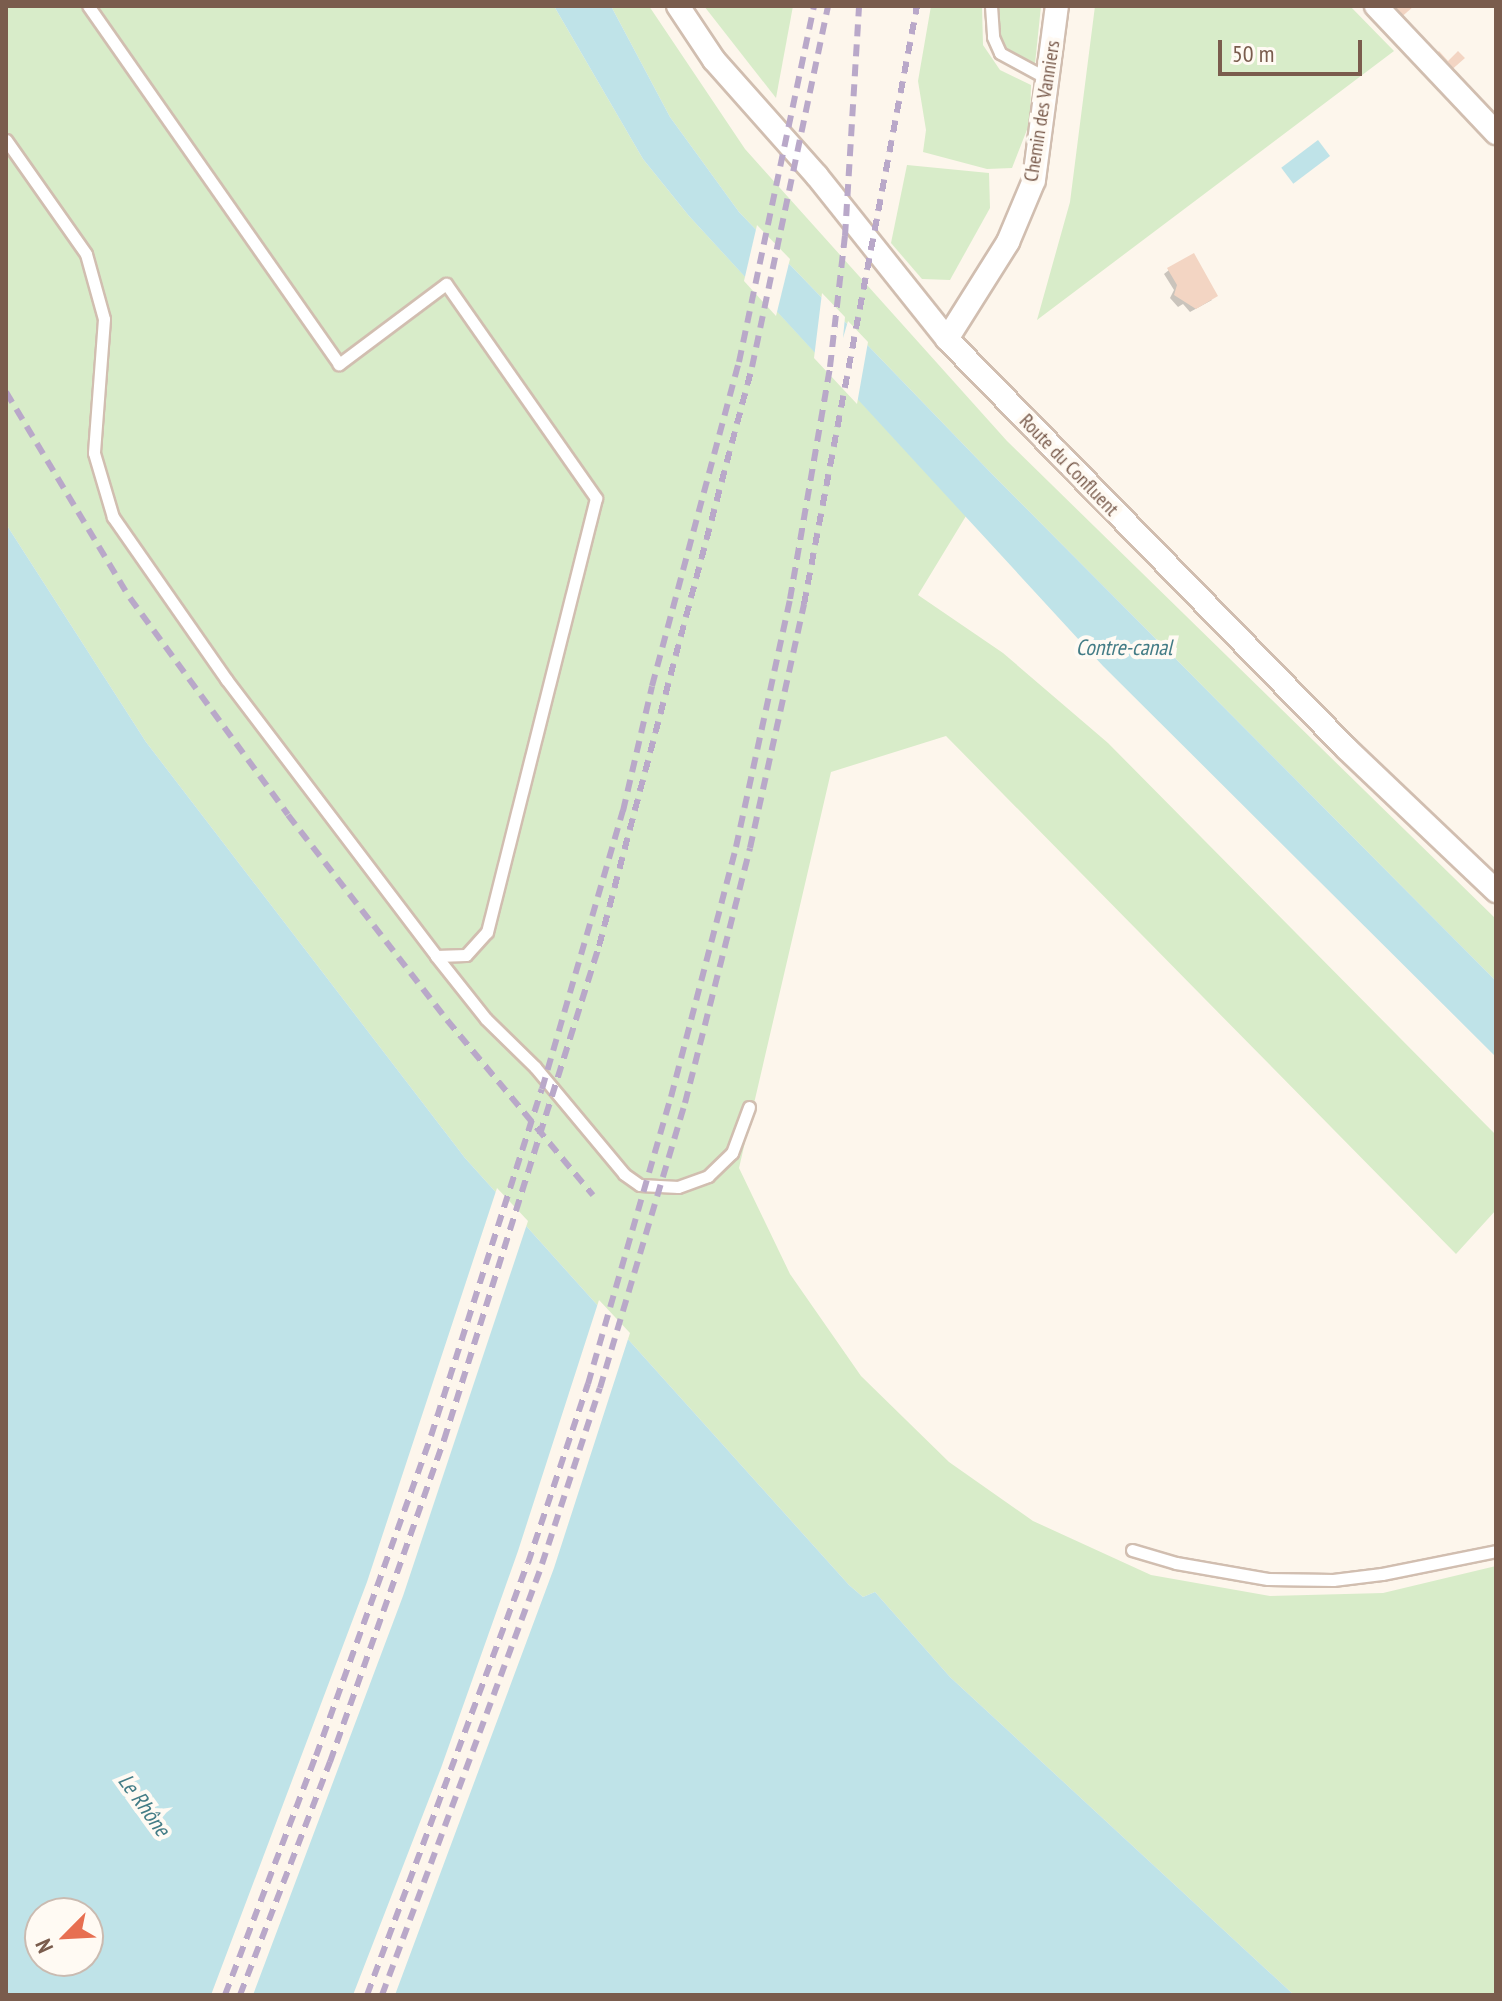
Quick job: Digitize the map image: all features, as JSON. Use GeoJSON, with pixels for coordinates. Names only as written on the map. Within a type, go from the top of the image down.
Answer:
{"type":"FeatureCollection","features":[{"type":"Feature","properties":{"kind":"street","name":"Route du Confluent"},"geometry":{"type":"LineString","coordinates":[[678,6],[714,60],[817,176],[947,339],[1347,749],[1496,891]]}},
{"type":"Feature","properties":{"kind":"street","name":"Chemin des Vanniers"},"geometry":{"type":"LineString","coordinates":[[947,339],[1008,242],[1034,180],[1050,80],[1057,6]]}},
{"type":"Feature","properties":{"kind":"street"},"geometry":{"type":"LineString","coordinates":[[1376,6],[1496,133]]}},
{"type":"Feature","properties":{"kind":"lane"},"geometry":{"type":"LineString","coordinates":[[88,6],[339,364],[446,284],[596,498],[487,932],[466,955],[436,956]]}},
{"type":"Feature","properties":{"kind":"lane"},"geometry":{"type":"LineString","coordinates":[[991,6],[993,37],[1000,53],[1050,80]]}},
{"type":"Feature","properties":{"kind":"lane"},"geometry":{"type":"LineString","coordinates":[[6,140],[86,254],[104,319],[94,453],[113,517],[226,679],[436,956],[486,1019],[535,1067],[624,1174],[640,1185],[678,1187],[708,1176],[732,1153],[749,1107]]}},
{"type":"Feature","properties":{"kind":"lane"},"geometry":{"type":"LineString","coordinates":[[1132,1550],[1176,1563],[1268,1579],[1333,1580],[1382,1574],[1496,1551]]}},
{"type":"Feature","properties":{"kind":"green space"},"geometry":{"type":"Polygon","coordinates":[[[6,6],[554,6],[643,159],[689,216],[966,516],[918,595],[1003,653],[1108,743],[1496,1135],[1496,1210],[1456,1254],[946,736],[831,772],[739,1168],[790,1274],[861,1376],[949,1462],[1033,1521],[1151,1575],[1270,1596],[1383,1593],[1496,1566],[1496,1995],[1294,1995],[950,1677],[875,1592],[863,1597],[849,1585],[465,1158],[146,742],[6,524],[6,6]]]}},
{"type":"Feature","properties":{"kind":"green space"},"geometry":{"type":"Polygon","coordinates":[[[611,6],[649,6],[745,149],[1007,441],[1496,919],[1496,981],[992,474],[739,212],[670,117],[611,6]]]}},
{"type":"Feature","properties":{"kind":"green space"},"geometry":{"type":"Polygon","coordinates":[[[704,6],[793,6],[776,98],[704,6]]]}},
{"type":"Feature","properties":{"kind":"green space"},"geometry":{"type":"Polygon","coordinates":[[[931,6],[982,6],[983,45],[1000,70],[1031,85],[1030,122],[1012,168],[987,169],[923,152],[926,130],[918,81],[931,6]]]}},
{"type":"Feature","properties":{"kind":"green space"},"geometry":{"type":"Polygon","coordinates":[[[998,6],[1041,6],[1035,64],[1005,51],[999,32],[998,6]]]}},
{"type":"Feature","properties":{"kind":"green space"},"geometry":{"type":"Polygon","coordinates":[[[1095,6],[1350,6],[1394,51],[1037,320],[1070,202],[1095,6]]]}},
{"type":"Feature","properties":{"kind":"green space"},"geometry":{"type":"Polygon","coordinates":[[[907,165],[989,173],[990,208],[950,280],[922,279],[891,243],[907,165]]]}},
{"type":"Feature","properties":{"kind":"water","name":"Contre-canal"},"geometry":{"type":"Polygon","coordinates":[[[554,6],[611,6],[670,117],[739,212],[992,474],[1496,981],[1496,1057],[1103,666],[689,216],[643,159],[554,6]]]}},
{"type":"Feature","properties":{"kind":"water"},"geometry":{"type":"Polygon","coordinates":[[[1318,140],[1330,156],[1293,184],[1281,168],[1318,140]]]}},
{"type":"Feature","properties":{"kind":"water","name":"Le Rhône"},"geometry":{"type":"Polygon","coordinates":[[[6,524],[146,742],[465,1158],[849,1585],[863,1597],[875,1592],[950,1677],[1294,1995],[6,1995],[6,524]]]}},
{"type":"Feature","properties":{"kind":"pier"},"geometry":{"type":"Polygon","coordinates":[[[757,225],[790,259],[776,316],[744,281],[757,225]]]}},
{"type":"Feature","properties":{"kind":"pier"},"geometry":{"type":"Polygon","coordinates":[[[822,293],[845,317],[843,338],[848,321],[868,342],[857,404],[814,358],[822,293]]]}},
{"type":"Feature","properties":{"kind":"pier"},"geometry":{"type":"Polygon","coordinates":[[[497,1188],[528,1221],[403,1596],[253,1995],[211,1995],[367,1582],[497,1188]]]}},
{"type":"Feature","properties":{"kind":"pier"},"geometry":{"type":"Polygon","coordinates":[[[599,1300],[630,1333],[554,1568],[395,1995],[353,1995],[441,1768],[518,1551],[599,1300]]]}},
{"type":"Feature","properties":{"kind":"building"},"geometry":{"type":"Polygon","coordinates":[[[1385,6],[1414,6],[1398,20],[1385,6]]]}},
{"type":"Feature","properties":{"kind":"building"},"geometry":{"type":"Polygon","coordinates":[[[1439,51],[1448,61],[1458,51],[1465,58],[1448,73],[1433,57],[1439,51]]]}},
{"type":"Feature","properties":{"kind":"building"},"geometry":{"type":"Polygon","coordinates":[[[1194,253],[1218,296],[1196,309],[1174,295],[1177,285],[1167,268],[1194,253]]]}},
{"type":"Feature","properties":{"kind":"railway"},"geometry":{"type":"LineString","coordinates":[[225,1995],[316,1756],[431,1436],[542,1089],[623,811],[652,686],[739,362],[814,6]]}},
{"type":"Feature","properties":{"kind":"railway"},"geometry":{"type":"LineString","coordinates":[[240,1995],[330,1762],[444,1440],[599,946],[752,367],[828,6]]}},
{"type":"Feature","properties":{"kind":"railway"},"geometry":{"type":"LineString","coordinates":[[367,1995],[528,1563],[588,1384],[671,1097],[736,847],[790,599],[830,367],[845,236],[859,6]]}},
{"type":"Feature","properties":{"kind":"railway"},"geometry":{"type":"LineString","coordinates":[[382,1995],[542,1564],[600,1388],[685,1103],[750,848],[804,604],[917,6]]}},
{"type":"Feature","properties":{"kind":"railway"},"geometry":{"type":"LineString","coordinates":[[6,392],[130,598],[288,815],[447,1020],[593,1195]]}}]}
